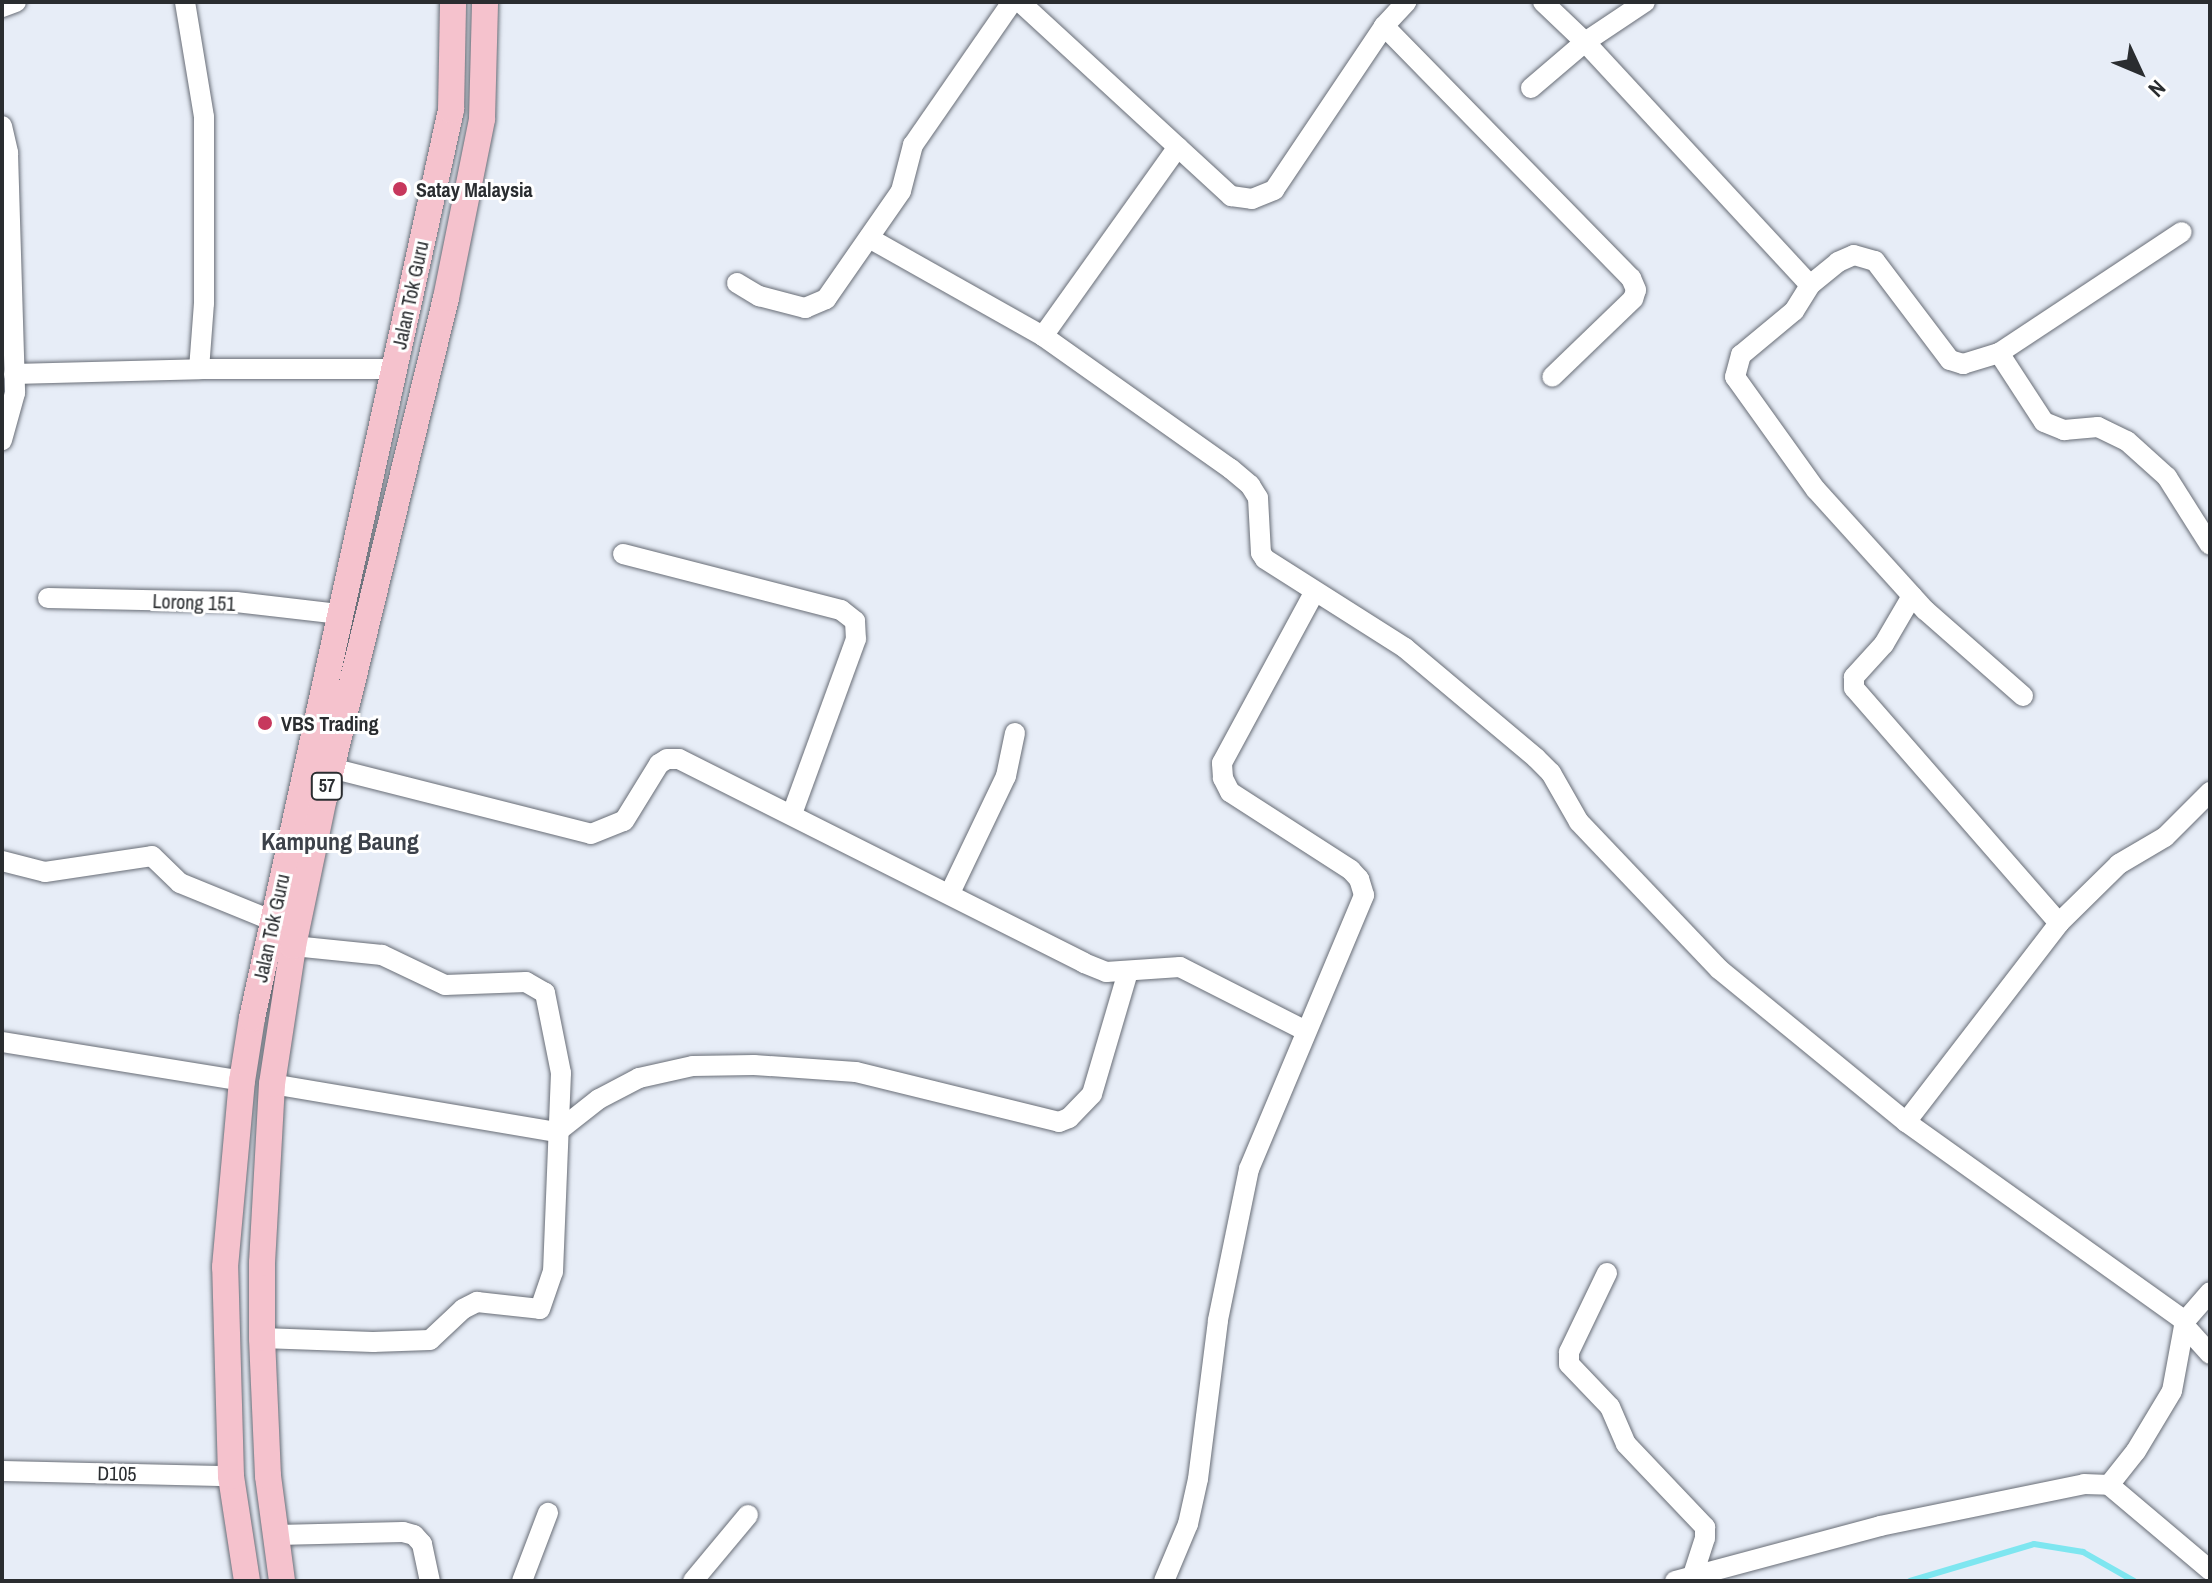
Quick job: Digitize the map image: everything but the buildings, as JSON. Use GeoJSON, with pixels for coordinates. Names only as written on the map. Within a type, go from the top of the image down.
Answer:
{"type":"FeatureCollection","features":[{"type":"Feature","properties":{"kind":"main road","name":"Jalan Tok Guru"},"geometry":{"type":"LineString","coordinates":[[247,1581],[231,1476],[225,1267],[242,1081],[273,921],[451,110],[453,2]]}},
{"type":"Feature","properties":{"kind":"main road","name":"Jalan Tok Guru"},"geometry":{"type":"LineString","coordinates":[[282,1581],[268,1476],[262,1338],[262,1263],[272,1084],[293,946],[331,768],[449,283],[482,119],[485,2]]}},
{"type":"Feature","properties":{"kind":"street"},"geometry":{"type":"LineString","coordinates":[[2,7],[16,2]]}},
{"type":"Feature","properties":{"kind":"street"},"geometry":{"type":"LineString","coordinates":[[185,2],[204,117],[204,303],[199,369]]}},
{"type":"Feature","properties":{"kind":"street"},"geometry":{"type":"LineString","coordinates":[[737,283],[759,296],[813,307],[826,299],[901,191],[913,145],[1012,2]]}},
{"type":"Feature","properties":{"kind":"street"},"geometry":{"type":"LineString","coordinates":[[1020,2],[1231,196],[1252,199],[1274,190],[1384,26],[1406,2]]}},
{"type":"Feature","properties":{"kind":"street"},"geometry":{"type":"LineString","coordinates":[[1543,2],[1585,42],[1810,285]]}},
{"type":"Feature","properties":{"kind":"street"},"geometry":{"type":"LineString","coordinates":[[1531,88],[1585,42],[1645,2]]}},
{"type":"Feature","properties":{"kind":"street"},"geometry":{"type":"LineString","coordinates":[[1384,26],[1631,278],[1636,290],[1633,299],[1552,377]]}},
{"type":"Feature","properties":{"kind":"street"},"geometry":{"type":"LineString","coordinates":[[2,126],[8,153],[15,393],[2,440]]}},
{"type":"Feature","properties":{"kind":"street"},"geometry":{"type":"LineString","coordinates":[[1043,336],[1178,147]]}},
{"type":"Feature","properties":{"kind":"street"},"geometry":{"type":"LineString","coordinates":[[2023,696],[1912,596],[1816,490],[1735,377],[1734,369],[1741,355],[1794,311],[1810,285],[1849,256],[1871,259],[1950,360],[1963,364],[1999,353],[2182,232]]}},
{"type":"Feature","properties":{"kind":"street"},"geometry":{"type":"LineString","coordinates":[[869,238],[1043,336],[1250,485],[1261,513],[1261,553],[1314,593],[1405,648],[1536,758],[1551,773],[1579,822],[1719,969],[1906,1122],[2184,1323],[2210,1354]]}},
{"type":"Feature","properties":{"kind":"street"},"geometry":{"type":"LineString","coordinates":[[1999,353],[2044,422],[2064,430],[2098,427],[2114,432],[2147,457],[2167,477],[2210,545]]}},
{"type":"Feature","properties":{"kind":"street"},"geometry":{"type":"LineString","coordinates":[[14,374],[199,369],[394,369]]}},
{"type":"Feature","properties":{"kind":"street"},"geometry":{"type":"LineString","coordinates":[[623,554],[841,610],[855,621],[856,639],[792,814]]}},
{"type":"Feature","properties":{"kind":"street"},"geometry":{"type":"LineString","coordinates":[[1164,1581],[1188,1524],[1198,1479],[1218,1320],[1249,1169],[1360,910],[1363,886],[1351,870],[1230,792],[1223,778],[1222,763],[1314,593]]}},
{"type":"Feature","properties":{"kind":"street"},"geometry":{"type":"LineString","coordinates":[[1912,596],[1884,644],[1854,677],[1854,688],[2059,923]]}},
{"type":"Feature","properties":{"kind":"street","name":"Lorong 151"},"geometry":{"type":"LineString","coordinates":[[48,598],[236,602],[340,614]]}},
{"type":"Feature","properties":{"kind":"street"},"geometry":{"type":"LineString","coordinates":[[950,893],[1006,776],[1015,733]]}},
{"type":"Feature","properties":{"kind":"street"},"geometry":{"type":"LineString","coordinates":[[331,768],[591,834],[624,821],[659,764],[667,759],[679,759],[1084,963],[1106,972],[1180,967],[1306,1031]]}},
{"type":"Feature","properties":{"kind":"street"},"geometry":{"type":"LineString","coordinates":[[1906,1122],[2059,923],[2119,864],[2165,837],[2210,792]]}},
{"type":"Feature","properties":{"kind":"street"},"geometry":{"type":"LineString","coordinates":[[2,861],[45,872],[152,856],[180,883],[273,921]]}},
{"type":"Feature","properties":{"kind":"street"},"geometry":{"type":"LineString","coordinates":[[262,1338],[424,1341],[435,1338],[463,1309],[477,1302],[540,1309],[553,1272],[561,1073],[548,1000],[540,987],[526,982],[445,985],[382,955],[293,946]]}},
{"type":"Feature","properties":{"kind":"street"},"geometry":{"type":"LineString","coordinates":[[272,1084],[557,1132],[615,1089],[639,1078],[693,1066],[754,1065],[856,1072],[1064,1121],[1094,1090],[1128,972]]}},
{"type":"Feature","properties":{"kind":"street"},"geometry":{"type":"LineString","coordinates":[[2,1042],[242,1081]]}},
{"type":"Feature","properties":{"kind":"street"},"geometry":{"type":"LineString","coordinates":[[1607,1273],[1569,1352],[1569,1364],[1610,1407],[1626,1444],[1705,1527],[1705,1538],[1684,1579]]}},
{"type":"Feature","properties":{"kind":"street"},"geometry":{"type":"LineString","coordinates":[[2109,1485],[2136,1451],[2172,1391],[2184,1323],[2210,1292]]}},
{"type":"Feature","properties":{"kind":"street","name":"D105"},"geometry":{"type":"LineString","coordinates":[[2,1471],[231,1476]]}},
{"type":"Feature","properties":{"kind":"street"},"geometry":{"type":"LineString","coordinates":[[1684,1579],[1880,1526],[2084,1484],[2109,1485],[2210,1570]]}},
{"type":"Feature","properties":{"kind":"street"},"geometry":{"type":"LineString","coordinates":[[522,1581],[548,1513]]}},
{"type":"Feature","properties":{"kind":"street"},"geometry":{"type":"LineString","coordinates":[[693,1581],[748,1515]]}},
{"type":"Feature","properties":{"kind":"street"},"geometry":{"type":"LineString","coordinates":[[277,1535],[403,1532],[414,1535],[422,1544],[430,1581]]}},
{"type":"Feature","properties":{"kind":"waterway"},"geometry":{"type":"LineString","coordinates":[[1910,1581],[2034,1544],[2083,1552],[2134,1581]]}},
{"type":"Feature","properties":{"kind":"place","name":"Satay Malaysia"},"geometry":{"type":"Point","coordinates":[400,189]}},
{"type":"Feature","properties":{"kind":"place","name":"VBS Trading"},"geometry":{"type":"Point","coordinates":[265,723]}},
{"type":"Feature","properties":{"kind":"district","name":"Kampung Baung"},"geometry":{"type":"Point","coordinates":[340,842]}}]}
